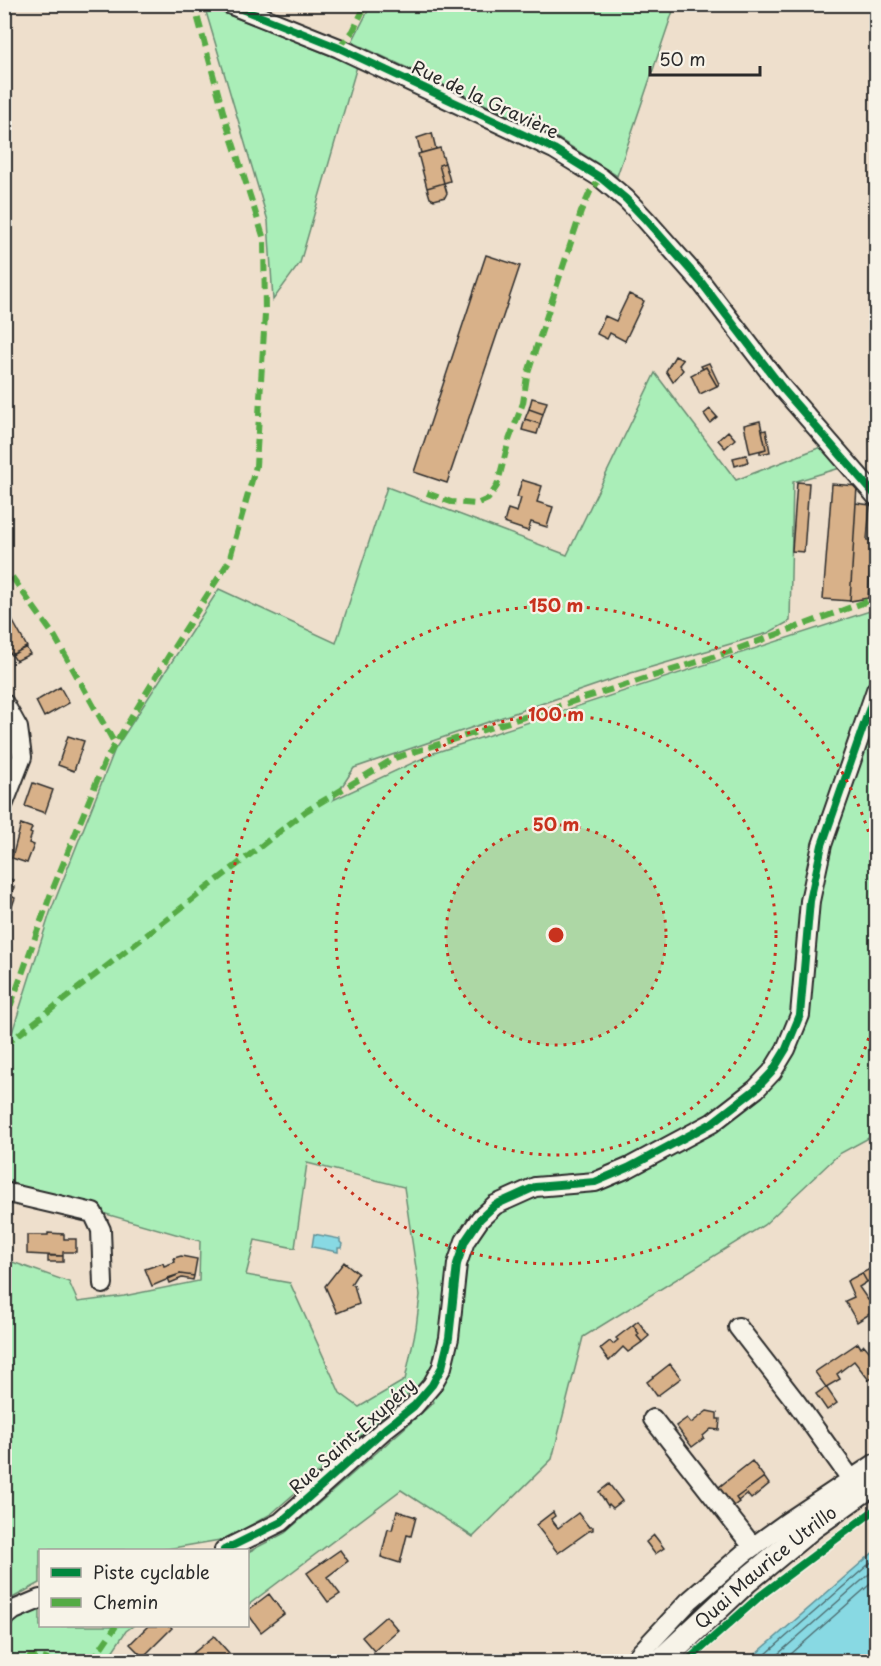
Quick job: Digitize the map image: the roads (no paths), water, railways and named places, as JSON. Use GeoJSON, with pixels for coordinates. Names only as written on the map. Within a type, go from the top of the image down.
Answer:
{"type":"FeatureCollection","features":[{"type":"Feature","properties":{"kind":"main road","name":"Quai Maurice Utrillo"},"geometry":{"type":"LineString","coordinates":[[660,1662],[746,1581],[813,1526],[876,1481]]}},
{"type":"Feature","properties":{"kind":"street","name":"Rue de la Gravière"},"geometry":{"type":"LineString","coordinates":[[229,4],[339,48],[554,149],[601,178],[639,213],[701,282],[783,389],[876,496]]}},
{"type":"Feature","properties":{"kind":"street","name":"Rue Saint-Exupéry"},"geometry":{"type":"LineString","coordinates":[[228,1549],[281,1522],[414,1406],[432,1385],[442,1367],[449,1338],[458,1264],[465,1241],[480,1218],[495,1205],[535,1187],[595,1182],[628,1168],[712,1124],[756,1089],[772,1072],[786,1049],[800,1015],[810,901],[816,868],[876,690]]}},
{"type":"Feature","properties":{"kind":"street"},"geometry":{"type":"LineString","coordinates":[[4,703],[18,728],[22,757],[4,803]]}},
{"type":"Feature","properties":{"kind":"street"},"geometry":{"type":"LineString","coordinates":[[4,1192],[93,1213],[101,1230],[103,1284]]}},
{"type":"Feature","properties":{"kind":"street"},"geometry":{"type":"LineString","coordinates":[[738,1327],[796,1402],[851,1479]]}},
{"type":"Feature","properties":{"kind":"street"},"geometry":{"type":"LineString","coordinates":[[653,1419],[753,1547]]}},
{"type":"Feature","properties":{"kind":"street"},"geometry":{"type":"LineString","coordinates":[[632,1662],[689,1602],[753,1547],[876,1463]]}},
{"type":"Feature","properties":{"kind":"street"},"geometry":{"type":"LineString","coordinates":[[786,1523],[813,1526]]}},
{"type":"Feature","properties":{"kind":"street"},"geometry":{"type":"LineString","coordinates":[[4,1618],[14,1610],[39,1599]]}},
{"type":"Feature","properties":{"kind":"water"},"geometry":{"type":"Polygon","coordinates":[[[314,1234],[340,1239],[341,1248],[338,1248],[338,1252],[312,1247],[314,1234]]]}},
{"type":"Feature","properties":{"kind":"water"},"geometry":{"type":"Polygon","coordinates":[[[876,1550],[876,1661],[748,1661],[876,1550]]]}}]}
